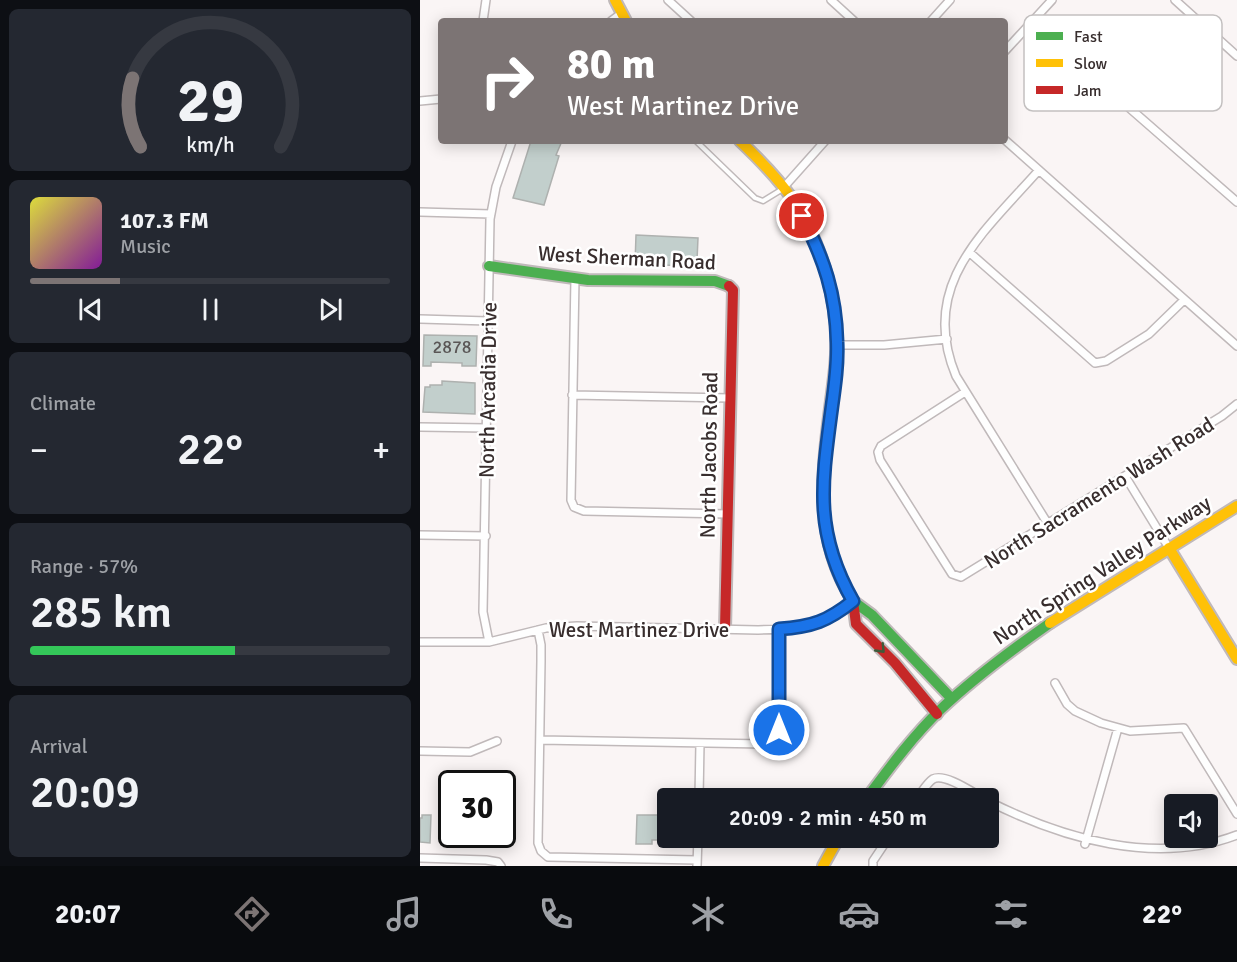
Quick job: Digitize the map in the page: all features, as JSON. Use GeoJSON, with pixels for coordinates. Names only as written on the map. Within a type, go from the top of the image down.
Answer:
{"type":"FeatureCollection","features":[{"type":"Feature","properties":{"kind":"street"},"geometry":{"type":"LineString","coordinates":[[483,18],[486,0]]}},
{"type":"Feature","properties":{"kind":"street"},"geometry":{"type":"LineString","coordinates":[[615,0],[624,17]]}},
{"type":"Feature","properties":{"kind":"street"},"geometry":{"type":"LineString","coordinates":[[668,0],[689,18]]}},
{"type":"Feature","properties":{"kind":"street"},"geometry":{"type":"LineString","coordinates":[[831,0],[852,18]]}},
{"type":"Feature","properties":{"kind":"street"},"geometry":{"type":"LineString","coordinates":[[938,18],[950,0]]}},
{"type":"Feature","properties":{"kind":"street"},"geometry":{"type":"LineString","coordinates":[[1038,15],[1052,0]]}},
{"type":"Feature","properties":{"kind":"street"},"geometry":{"type":"LineString","coordinates":[[1175,0],[1192,15]]}},
{"type":"Feature","properties":{"kind":"street"},"geometry":{"type":"LineString","coordinates":[[1008,48],[1024,30]]}},
{"type":"Feature","properties":{"kind":"street"},"geometry":{"type":"LineString","coordinates":[[1222,42],[1237,56]]}},
{"type":"Feature","properties":{"kind":"street"},"geometry":{"type":"LineString","coordinates":[[420,101],[438,100]]}},
{"type":"Feature","properties":{"kind":"street"},"geometry":{"type":"LineString","coordinates":[[1133,111],[1237,202]]}},
{"type":"Feature","properties":{"kind":"street"},"geometry":{"type":"LineString","coordinates":[[1008,143],[1237,346]]}},
{"type":"Feature","properties":{"kind":"street","name":"North Arcadia Drive"},"geometry":{"type":"LineString","coordinates":[[489,642],[483,612],[491,214],[496,188],[511,144]]}},
{"type":"Feature","properties":{"kind":"street"},"geometry":{"type":"LineString","coordinates":[[743,144],[763,163],[793,200],[819,249],[833,300],[837,345],[825,457],[823,504],[828,545],[841,580],[853,601],[856,624],[895,663],[938,714]]}},
{"type":"Feature","properties":{"kind":"street"},"geometry":{"type":"LineString","coordinates":[[784,187],[822,144]]}},
{"type":"Feature","properties":{"kind":"street"},"geometry":{"type":"LineString","coordinates":[[1039,170],[960,264],[949,292],[945,315],[952,366],[1048,524]]}},
{"type":"Feature","properties":{"kind":"street"},"geometry":{"type":"LineString","coordinates":[[420,212],[491,214]]}},
{"type":"Feature","properties":{"kind":"street"},"geometry":{"type":"LineString","coordinates":[[969,252],[1090,360],[1098,363],[1106,361],[1149,334],[1184,300]]}},
{"type":"Feature","properties":{"kind":"street","name":"West Sherman Road"},"geometry":{"type":"LineString","coordinates":[[489,266],[575,278],[715,281],[728,284]]}},
{"type":"Feature","properties":{"kind":"street"},"geometry":{"type":"LineString","coordinates":[[575,278],[571,500],[574,507],[584,511],[728,514]]}},
{"type":"Feature","properties":{"kind":"street","name":"North Jacobs Road"},"geometry":{"type":"LineString","coordinates":[[725,629],[733,290],[728,284]]}},
{"type":"Feature","properties":{"kind":"street"},"geometry":{"type":"LineString","coordinates":[[420,319],[488,321]]}},
{"type":"Feature","properties":{"kind":"street"},"geometry":{"type":"LineString","coordinates":[[837,345],[884,345],[947,339]]}},
{"type":"Feature","properties":{"kind":"street","name":"North Sacramento Wash Road"},"geometry":{"type":"LineString","coordinates":[[966,392],[881,446],[878,452],[880,460],[946,565],[952,574],[958,577],[966,576],[1222,416],[1237,404]]}},
{"type":"Feature","properties":{"kind":"street"},"geometry":{"type":"LineString","coordinates":[[572,395],[730,398]]}},
{"type":"Feature","properties":{"kind":"street"},"geometry":{"type":"LineString","coordinates":[[420,427],[487,428]]}},
{"type":"Feature","properties":{"kind":"street"},"geometry":{"type":"LineString","coordinates":[[1125,476],[1237,659]]}},
{"type":"Feature","properties":{"kind":"street","name":"North Spring Valley Parkway"},"geometry":{"type":"LineString","coordinates":[[874,788],[893,763],[952,699],[1026,638],[1237,506]]}},
{"type":"Feature","properties":{"kind":"street"},"geometry":{"type":"LineString","coordinates":[[420,535],[486,536]]}},
{"type":"Feature","properties":{"kind":"street"},"geometry":{"type":"LineString","coordinates":[[853,601],[872,615],[952,699]]}},
{"type":"Feature","properties":{"kind":"street","name":"West Martinez Drive"},"geometry":{"type":"LineString","coordinates":[[420,642],[489,642],[538,630],[577,626],[779,629],[814,624],[833,617],[853,601]]}},
{"type":"Feature","properties":{"kind":"street"},"geometry":{"type":"LineString","coordinates":[[540,740],[765,744],[776,741],[779,730],[779,629]]}},
{"type":"Feature","properties":{"kind":"street"},"geometry":{"type":"LineString","coordinates":[[538,630],[542,662],[538,843],[541,851],[548,856],[698,863]]}},
{"type":"Feature","properties":{"kind":"street"},"geometry":{"type":"LineString","coordinates":[[1055,683],[1068,704],[1088,718],[1118,728],[1143,732],[1184,728],[1237,814]]}},
{"type":"Feature","properties":{"kind":"street"},"geometry":{"type":"LineString","coordinates":[[1085,843],[1118,728]]}},
{"type":"Feature","properties":{"kind":"street"},"geometry":{"type":"LineString","coordinates":[[420,751],[470,752],[497,741]]}},
{"type":"Feature","properties":{"kind":"street"},"geometry":{"type":"LineString","coordinates":[[699,788],[700,743]]}},
{"type":"Feature","properties":{"kind":"street"},"geometry":{"type":"LineString","coordinates":[[925,788],[930,781],[937,778],[946,778],[964,788]]}},
{"type":"Feature","properties":{"kind":"street"},"geometry":{"type":"LineString","coordinates":[[999,806],[1053,832],[1117,851],[1169,854],[1205,849],[1237,835]]}},
{"type":"Feature","properties":{"kind":"street"},"geometry":{"type":"LineString","coordinates":[[824,866],[834,848]]}},
{"type":"Feature","properties":{"kind":"street"},"geometry":{"type":"LineString","coordinates":[[873,866],[873,861],[882,848]]}},
{"type":"Feature","properties":{"kind":"street"},"geometry":{"type":"LineString","coordinates":[[420,858],[486,860],[499,864]]}},
{"type":"Feature","properties":{"kind":"lane"},"geometry":{"type":"LineString","coordinates":[[699,144],[754,198],[764,201],[784,187]]}},
{"type":"Feature","properties":{"kind":"building"},"geometry":{"type":"Polygon","coordinates":[[[530,144],[561,144],[544,205],[513,198],[530,144]]]}},
{"type":"Feature","properties":{"kind":"building"},"geometry":{"type":"Polygon","coordinates":[[[636,235],[698,238],[697,261],[690,260],[690,266],[635,264],[636,235]]]}},
{"type":"Feature","properties":{"kind":"building"},"geometry":{"type":"Polygon","coordinates":[[[424,335],[477,336],[476,366],[431,362],[431,366],[423,366],[424,335]]]}},
{"type":"Feature","properties":{"kind":"building"},"geometry":{"type":"Polygon","coordinates":[[[442,381],[475,383],[475,414],[423,412],[425,387],[442,385],[442,381]]]}},
{"type":"Feature","properties":{"kind":"building"},"geometry":{"type":"Polygon","coordinates":[[[422,815],[431,815],[430,843],[420,842],[422,815]]]}},
{"type":"Feature","properties":{"kind":"building"},"geometry":{"type":"Polygon","coordinates":[[[637,815],[657,815],[657,840],[652,840],[652,844],[636,844],[637,815]]]}},
{"type":"Feature","properties":{"kind":"traffic: fast"},"geometry":{"type":"LineString","coordinates":[[489,266],[588,280],[715,281],[729,286]]}},
{"type":"Feature","properties":{"kind":"traffic: fast"},"geometry":{"type":"LineString","coordinates":[[835,368],[825,453],[824,510],[835,565],[847,591]]}},
{"type":"Feature","properties":{"kind":"traffic: fast"},"geometry":{"type":"LineString","coordinates":[[853,601],[872,615],[952,699]]}},
{"type":"Feature","properties":{"kind":"traffic: fast"},"geometry":{"type":"LineString","coordinates":[[874,788],[911,741],[941,709],[994,664],[1050,623]]}},
{"type":"Feature","properties":{"kind":"traffic: slow"},"geometry":{"type":"LineString","coordinates":[[615,0],[624,18]]}},
{"type":"Feature","properties":{"kind":"traffic: slow"},"geometry":{"type":"LineString","coordinates":[[743,144],[787,192],[814,238],[833,302],[835,368]]}},
{"type":"Feature","properties":{"kind":"traffic: slow"},"geometry":{"type":"LineString","coordinates":[[1050,623],[1237,506]]}},
{"type":"Feature","properties":{"kind":"traffic: slow"},"geometry":{"type":"LineString","coordinates":[[1169,548],[1237,659]]}},
{"type":"Feature","properties":{"kind":"traffic: slow"},"geometry":{"type":"LineString","coordinates":[[823,866],[833,848]]}},
{"type":"Feature","properties":{"kind":"traffic: jam"},"geometry":{"type":"LineString","coordinates":[[725,629],[733,290],[729,286]]}},
{"type":"Feature","properties":{"kind":"traffic: jam"},"geometry":{"type":"LineString","coordinates":[[847,591],[853,601],[856,624],[895,663],[937,714]]}},
{"type":"Feature","properties":{"kind":"route"},"geometry":{"type":"LineString","coordinates":[[779,730],[779,629],[814,624],[833,617],[853,601],[841,580],[828,545],[823,504],[825,457],[835,384],[837,330],[828,276],[819,249],[802,216]]}}]}
